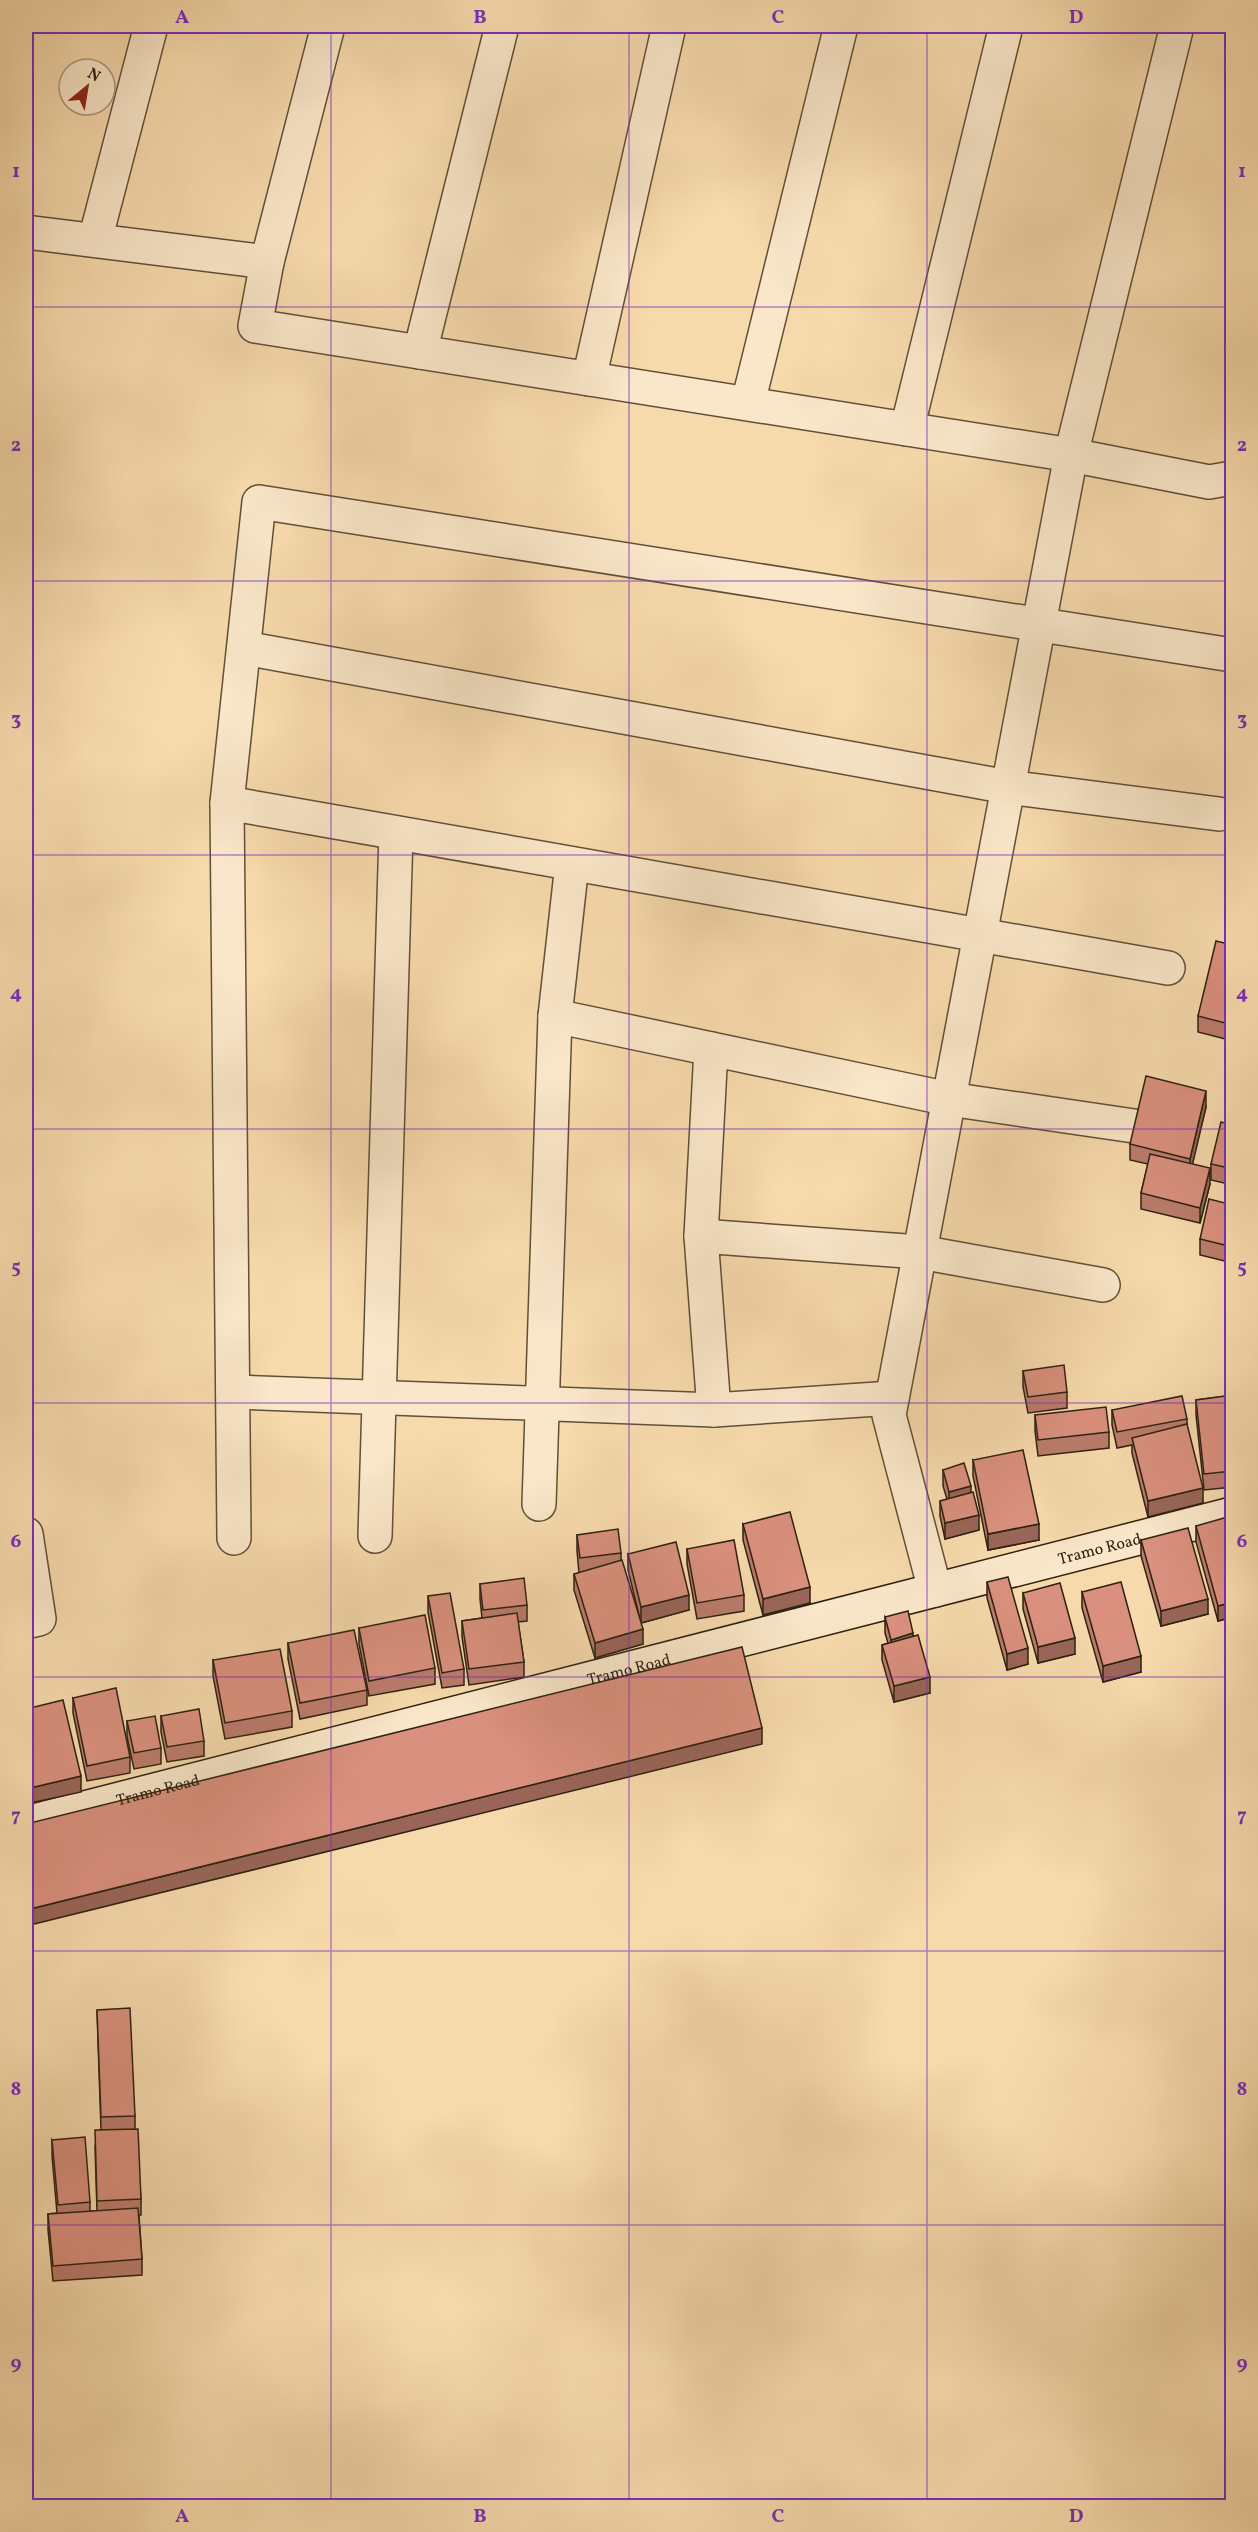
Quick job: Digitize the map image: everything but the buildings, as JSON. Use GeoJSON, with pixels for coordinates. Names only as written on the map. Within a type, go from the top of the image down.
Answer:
{"type":"FeatureCollection","features":[{"type":"Feature","properties":{"kind":"street"},"geometry":{"type":"LineString","coordinates":[[95,240],[151,26]]}},
{"type":"Feature","properties":{"kind":"street"},"geometry":{"type":"LineString","coordinates":[[328,26],[267,262],[255,326],[1071,455],[1209,482],[1233,478]]}},
{"type":"Feature","properties":{"kind":"street"},"geometry":{"type":"LineString","coordinates":[[420,352],[502,26]]}},
{"type":"Feature","properties":{"kind":"street"},"geometry":{"type":"LineString","coordinates":[[589,379],[669,26]]}},
{"type":"Feature","properties":{"kind":"street"},"geometry":{"type":"LineString","coordinates":[[748,404],[841,26]]}},
{"type":"Feature","properties":{"kind":"street"},"geometry":{"type":"LineString","coordinates":[[907,429],[1006,26]]}},
{"type":"Feature","properties":{"kind":"street"},"geometry":{"type":"LineString","coordinates":[[934,1590],[889,1415],[1071,455],[1177,26]]}},
{"type":"Feature","properties":{"kind":"street"},"geometry":{"type":"LineString","coordinates":[[26,232],[267,262]]}},
{"type":"Feature","properties":{"kind":"street"},"geometry":{"type":"LineString","coordinates":[[234,1538],[227,803],[259,502],[1233,655]]}},
{"type":"Feature","properties":{"kind":"street"},"geometry":{"type":"LineString","coordinates":[[244,648],[1008,788],[1219,814]]}},
{"type":"Feature","properties":{"kind":"street"},"geometry":{"type":"LineString","coordinates":[[227,803],[1168,968]]}},
{"type":"Feature","properties":{"kind":"street"},"geometry":{"type":"LineString","coordinates":[[375,1536],[396,833]]}},
{"type":"Feature","properties":{"kind":"street"},"geometry":{"type":"LineString","coordinates":[[538,1504],[555,1016],[572,864]]}},
{"type":"Feature","properties":{"kind":"street"},"geometry":{"type":"LineString","coordinates":[[555,1016],[949,1099],[1134,1126]]}},
{"type":"Feature","properties":{"kind":"street"},"geometry":{"type":"LineString","coordinates":[[711,1049],[701,1236],[714,1410]]}},
{"type":"Feature","properties":{"kind":"street"},"geometry":{"type":"LineString","coordinates":[[701,1236],[920,1252],[1103,1285]]}},
{"type":"Feature","properties":{"kind":"street"},"geometry":{"type":"LineString","coordinates":[[233,1392],[714,1410],[892,1398]]}},
{"type":"Feature","properties":{"kind":"street","name":"Tramo Road"},"geometry":{"type":"LineString","coordinates":[[26,1823],[1233,1514]]}},
{"type":"Feature","properties":{"kind":"street"},"geometry":{"type":"LineString","coordinates":[[26,1534],[39,1618],[26,1622]]}}]}
